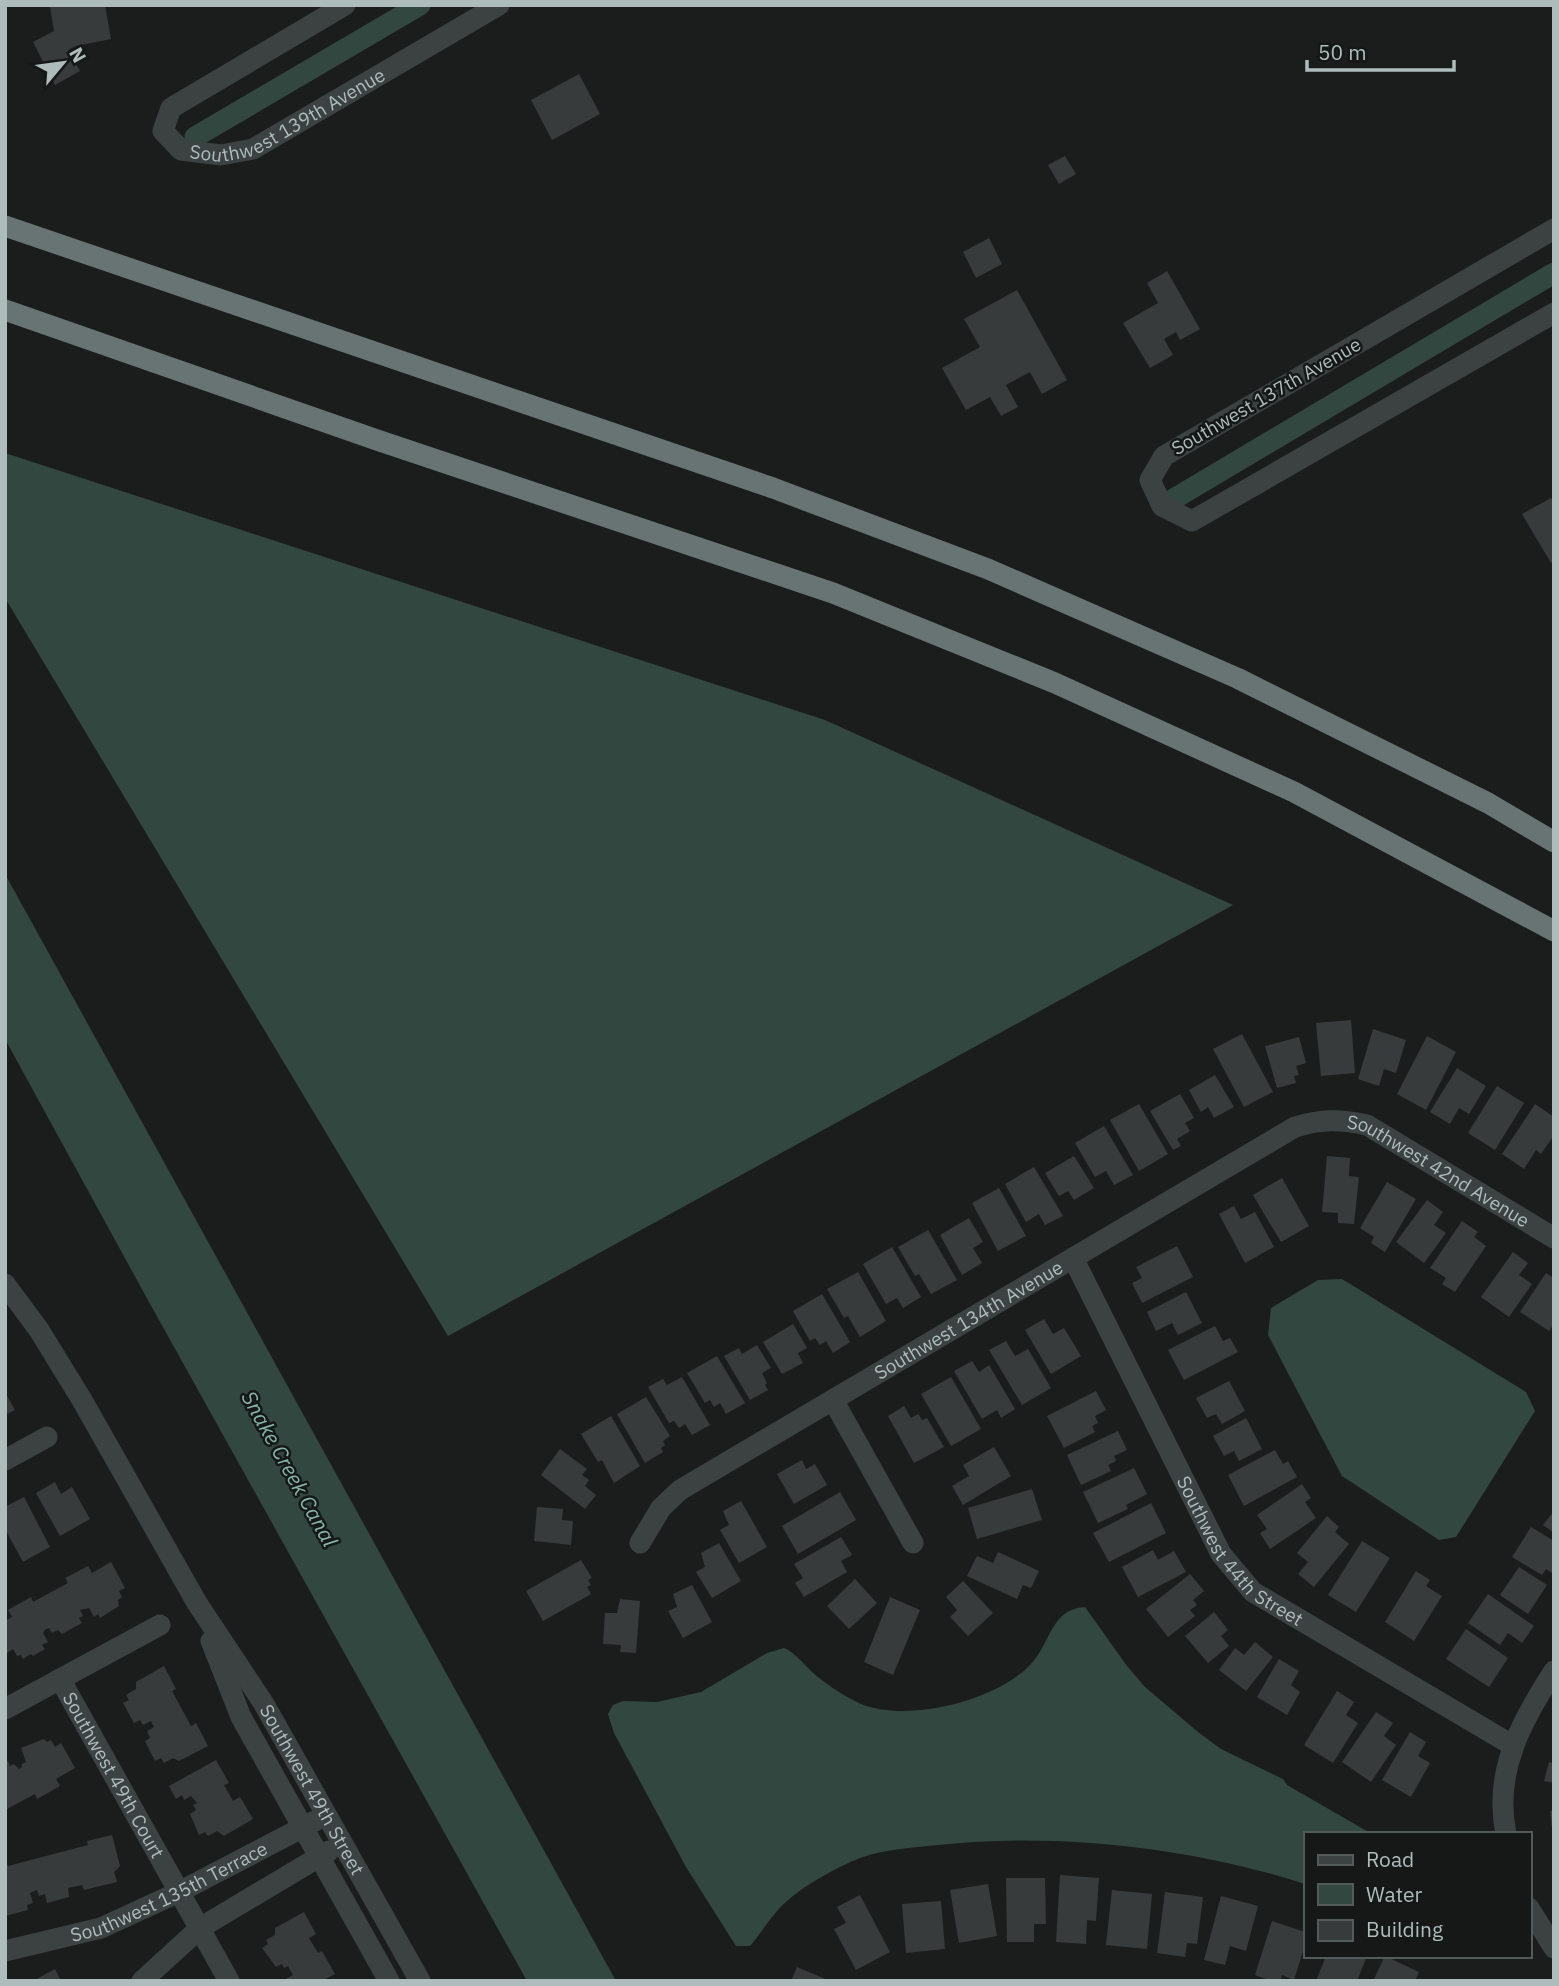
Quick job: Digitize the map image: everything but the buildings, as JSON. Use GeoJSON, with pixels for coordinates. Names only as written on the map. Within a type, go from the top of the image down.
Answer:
{"type":"FeatureCollection","features":[{"type":"Feature","properties":{"kind":"highway"},"geometry":{"type":"LineString","coordinates":[[5,226],[773,488],[988,569],[1237,678],[1488,803],[1554,842]]}},
{"type":"Feature","properties":{"kind":"highway"},"geometry":{"type":"LineString","coordinates":[[5,310],[377,440],[833,593],[1055,683],[1294,792],[1554,931]]}},
{"type":"Feature","properties":{"kind":"street","name":"Southwest 139th Avenue"},"geometry":{"type":"LineString","coordinates":[[345,5],[171,108],[163,131],[181,150],[221,155],[253,149],[499,5]]}},
{"type":"Feature","properties":{"kind":"street","name":"Southwest 137th Avenue"},"geometry":{"type":"LineString","coordinates":[[1554,229],[1164,456],[1150,480],[1162,506],[1192,522],[1554,313]]}},
{"type":"Feature","properties":{"kind":"street","name":"Southwest 42nd Avenue"},"geometry":{"type":"LineString","coordinates":[[1317,1120],[1343,1119],[1367,1125],[1554,1238]]}},
{"type":"Feature","properties":{"kind":"street","name":"Southwest 134th Avenue"},"geometry":{"type":"LineString","coordinates":[[640,1544],[661,1508],[680,1490],[1295,1127],[1317,1120]]}},
{"type":"Feature","properties":{"kind":"street","name":"Southwest 44th Street"},"geometry":{"type":"LineString","coordinates":[[1073,1258],[1221,1554],[1253,1592],[1512,1745]]}},
{"type":"Feature","properties":{"kind":"street","name":"Southwest 49th Street"},"geometry":{"type":"LineString","coordinates":[[5,1284],[39,1330],[82,1400],[197,1603],[264,1704],[420,1981]]}},
{"type":"Feature","properties":{"kind":"street"},"geometry":{"type":"LineString","coordinates":[[833,1400],[913,1543]]}},
{"type":"Feature","properties":{"kind":"street"},"geometry":{"type":"LineString","coordinates":[[5,1460],[47,1437]]}},
{"type":"Feature","properties":{"kind":"street","name":"Southwest 49th Street"},"geometry":{"type":"LineString","coordinates":[[197,1603],[241,1717],[389,1981]]}},
{"type":"Feature","properties":{"kind":"street"},"geometry":{"type":"LineString","coordinates":[[5,1709],[160,1625]]}},
{"type":"Feature","properties":{"kind":"street"},"geometry":{"type":"LineString","coordinates":[[1506,1832],[1506,1777],[1512,1745],[1533,1703],[1554,1671]]}},
{"type":"Feature","properties":{"kind":"street","name":"Southwest 49th Court"},"geometry":{"type":"LineString","coordinates":[[60,1679],[229,1981]]}},
{"type":"Feature","properties":{"kind":"street","name":"Southwest 135th Terrace"},"geometry":{"type":"LineString","coordinates":[[5,1951],[101,1927],[179,1892],[326,1815]]}},
{"type":"Feature","properties":{"kind":"street"},"geometry":{"type":"LineString","coordinates":[[142,1981],[200,1928],[341,1844]]}},
{"type":"Feature","properties":{"kind":"street"},"geometry":{"type":"LineString","coordinates":[[1531,1911],[1554,1948]]}},
{"type":"Feature","properties":{"kind":"water"},"geometry":{"type":"Polygon","coordinates":[[[5,453],[825,720],[1233,905],[448,1336],[5,598],[5,453]]]}},
{"type":"Feature","properties":{"kind":"water","name":"Snake Creek Canal"},"geometry":{"type":"Polygon","coordinates":[[[5,874],[616,1981],[527,1981],[149,1302],[5,1039],[5,874]]]}},
{"type":"Feature","properties":{"kind":"water"},"geometry":{"type":"Polygon","coordinates":[[[1342,1279],[1526,1392],[1535,1411],[1456,1537],[1439,1540],[1342,1476],[1268,1335],[1271,1308],[1318,1280],[1342,1279]]]}},
{"type":"Feature","properties":{"kind":"water"},"geometry":{"type":"Polygon","coordinates":[[[1085,1607],[1145,1687],[1198,1732],[1221,1749],[1283,1779],[1287,1785],[1369,1832],[1304,1832],[1304,1884],[1216,1860],[1077,1842],[984,1841],[889,1851],[851,1862],[812,1883],[782,1906],[750,1946],[736,1946],[686,1867],[614,1733],[608,1714],[613,1705],[623,1701],[657,1702],[701,1692],[767,1653],[784,1648],[829,1685],[861,1704],[902,1711],[950,1705],[996,1689],[1015,1678],[1037,1657],[1058,1621],[1073,1609],[1085,1607]]]}},
{"type":"Feature","properties":{"kind":"waterway"},"geometry":{"type":"LineString","coordinates":[[195,137],[420,5]]}},
{"type":"Feature","properties":{"kind":"waterway"},"geometry":{"type":"LineString","coordinates":[[1172,500],[1554,273]]}}]}
